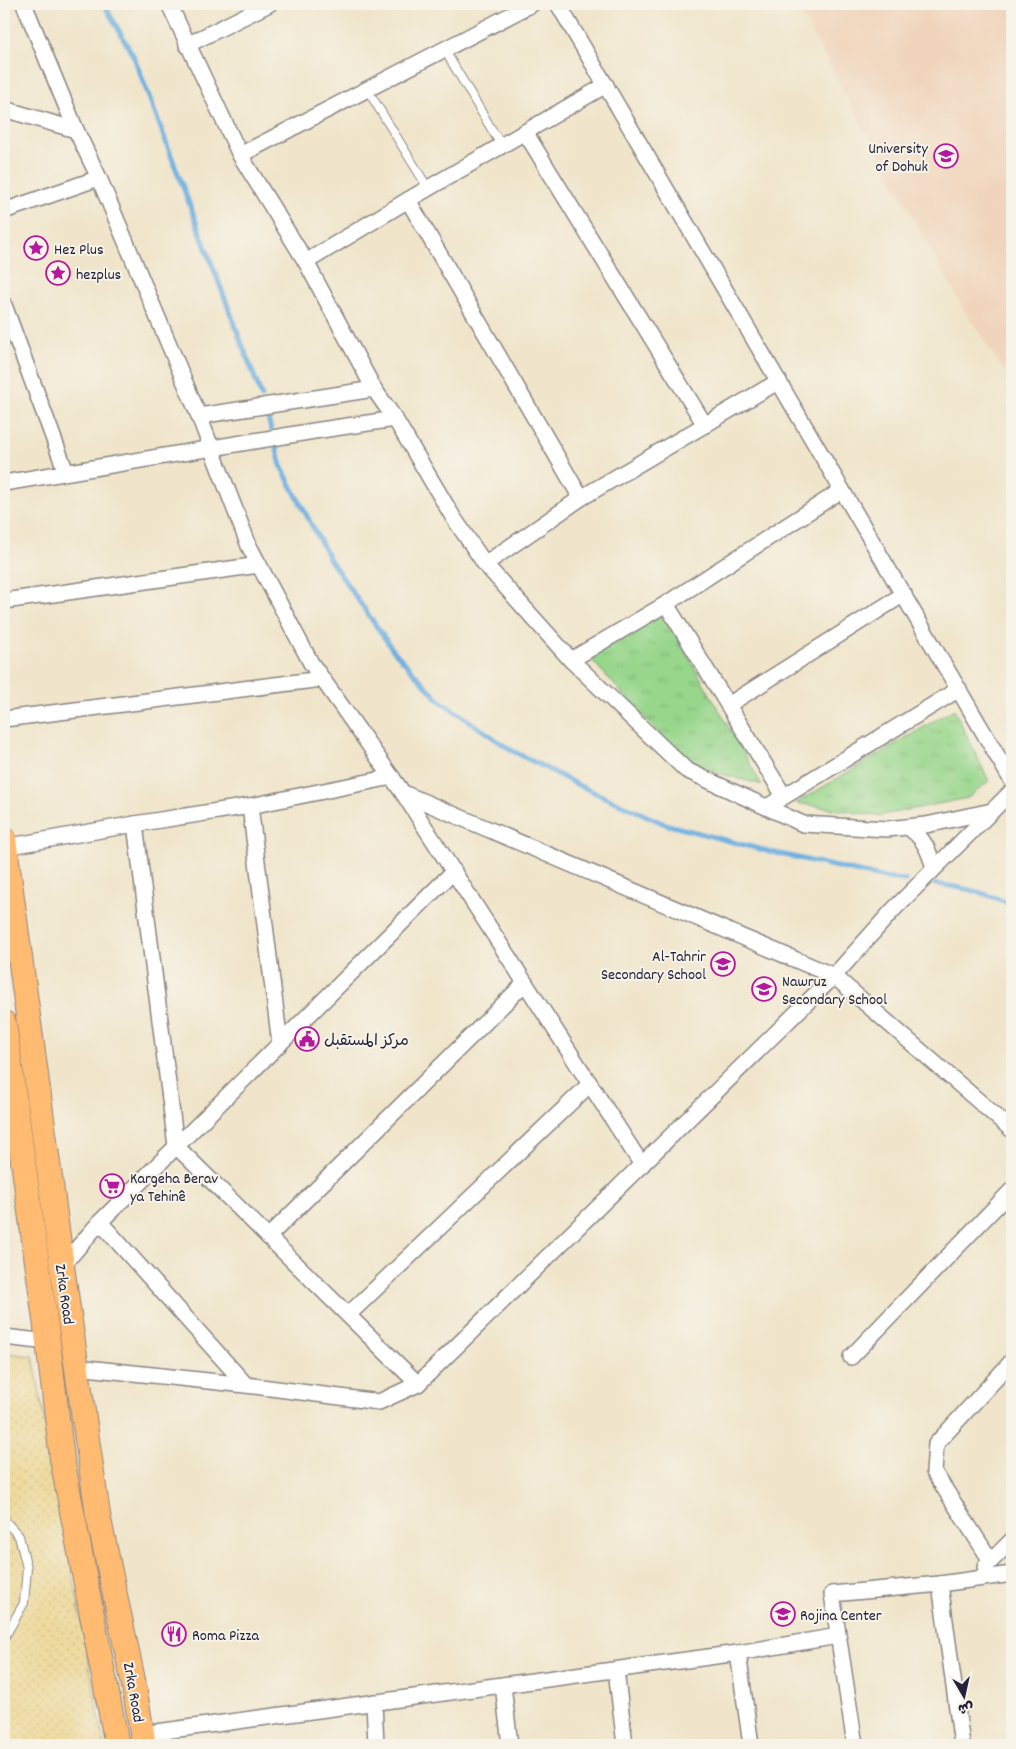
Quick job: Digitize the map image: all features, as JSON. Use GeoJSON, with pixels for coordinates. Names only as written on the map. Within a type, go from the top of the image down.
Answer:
{"type":"FeatureCollection","features":[{"type":"Feature","properties":{"kind":"main road","name":"Zrka Road"},"geometry":{"type":"LineString","coordinates":[[4,843],[98,1515],[133,1680],[143,1739]]}},
{"type":"Feature","properties":{"kind":"main road","name":"Zrka Road"},"geometry":{"type":"LineString","coordinates":[[4,1032],[48,1342],[62,1459],[117,1745]]}},
{"type":"Feature","properties":{"kind":"street"},"geometry":{"type":"LineString","coordinates":[[24,4],[199,416],[249,546],[311,663],[403,793],[642,1164]]}},
{"type":"Feature","properties":{"kind":"street"},"geometry":{"type":"LineString","coordinates":[[169,4],[240,155],[306,262],[374,389],[395,420],[453,518],[485,564],[570,660],[686,770],[803,824],[888,829],[909,828],[992,811]]}},
{"type":"Feature","properties":{"kind":"street"},"geometry":{"type":"LineString","coordinates":[[188,45],[269,4]]}},
{"type":"Feature","properties":{"kind":"street"},"geometry":{"type":"LineString","coordinates":[[240,155],[532,4]]}},
{"type":"Feature","properties":{"kind":"street"},"geometry":{"type":"LineString","coordinates":[[558,4],[1012,781]]}},
{"type":"Feature","properties":{"kind":"street"},"geometry":{"type":"LineString","coordinates":[[306,262],[428,188],[606,85]]}},
{"type":"Feature","properties":{"kind":"street"},"geometry":{"type":"LineString","coordinates":[[4,109],[76,130]]}},
{"type":"Feature","properties":{"kind":"street"},"geometry":{"type":"LineString","coordinates":[[524,132],[705,424]]}},
{"type":"Feature","properties":{"kind":"street"},"geometry":{"type":"LineString","coordinates":[[4,211],[99,178]]}},
{"type":"Feature","properties":{"kind":"street"},"geometry":{"type":"LineString","coordinates":[[408,200],[582,498]]}},
{"type":"Feature","properties":{"kind":"street"},"geometry":{"type":"LineString","coordinates":[[4,305],[66,472]]}},
{"type":"Feature","properties":{"kind":"street"},"geometry":{"type":"LineString","coordinates":[[485,564],[582,498],[779,381]]}},
{"type":"Feature","properties":{"kind":"street"},"geometry":{"type":"LineString","coordinates":[[199,416],[374,389]]}},
{"type":"Feature","properties":{"kind":"street"},"geometry":{"type":"LineString","coordinates":[[4,483],[314,431],[395,420]]}},
{"type":"Feature","properties":{"kind":"street"},"geometry":{"type":"LineString","coordinates":[[570,660],[666,604],[842,490]]}},
{"type":"Feature","properties":{"kind":"street"},"geometry":{"type":"LineString","coordinates":[[4,601],[259,565]]}},
{"type":"Feature","properties":{"kind":"street"},"geometry":{"type":"LineString","coordinates":[[728,705],[904,594]]}},
{"type":"Feature","properties":{"kind":"street"},"geometry":{"type":"LineString","coordinates":[[666,604],[784,796]]}},
{"type":"Feature","properties":{"kind":"street"},"geometry":{"type":"LineString","coordinates":[[4,719],[322,678]]}},
{"type":"Feature","properties":{"kind":"street"},"geometry":{"type":"LineString","coordinates":[[767,807],[959,689]]}},
{"type":"Feature","properties":{"kind":"street"},"geometry":{"type":"LineString","coordinates":[[4,843],[250,806],[392,777]]}},
{"type":"Feature","properties":{"kind":"street"},"geometry":{"type":"LineString","coordinates":[[77,1367],[246,1384],[379,1402],[418,1384],[834,976],[893,910],[1012,791]]}},
{"type":"Feature","properties":{"kind":"street"},"geometry":{"type":"LineString","coordinates":[[403,793],[834,976],[1012,1130]]}},
{"type":"Feature","properties":{"kind":"street"},"geometry":{"type":"LineString","coordinates":[[250,806],[280,1044]]}},
{"type":"Feature","properties":{"kind":"street"},"geometry":{"type":"LineString","coordinates":[[135,824],[176,1146],[418,1384]]}},
{"type":"Feature","properties":{"kind":"street"},"geometry":{"type":"LineString","coordinates":[[909,828],[918,834],[925,843],[934,868]]}},
{"type":"Feature","properties":{"kind":"street"},"geometry":{"type":"LineString","coordinates":[[62,1266],[100,1222],[454,871]]}},
{"type":"Feature","properties":{"kind":"street"},"geometry":{"type":"LineString","coordinates":[[268,1237],[525,983]]}},
{"type":"Feature","properties":{"kind":"street"},"geometry":{"type":"LineString","coordinates":[[348,1315],[590,1084]]}},
{"type":"Feature","properties":{"kind":"street"},"geometry":{"type":"LineString","coordinates":[[851,1357],[1012,1190]]}},
{"type":"Feature","properties":{"kind":"street"},"geometry":{"type":"LineString","coordinates":[[100,1222],[246,1384]]}},
{"type":"Feature","properties":{"kind":"street"},"geometry":{"type":"LineString","coordinates":[[4,1337],[48,1342]]}},
{"type":"Feature","properties":{"kind":"street"},"geometry":{"type":"LineString","coordinates":[[991,1561],[934,1472],[936,1444],[1012,1361]]}},
{"type":"Feature","properties":{"kind":"street"},"geometry":{"type":"LineString","coordinates":[[973,1579],[1012,1540]]}},
{"type":"Feature","properties":{"kind":"street"},"geometry":{"type":"LineString","coordinates":[[855,1745],[832,1594],[940,1584],[1012,1574]]}},
{"type":"Feature","properties":{"kind":"street"},"geometry":{"type":"LineString","coordinates":[[940,1584],[962,1745]]}},
{"type":"Feature","properties":{"kind":"street"},"geometry":{"type":"LineString","coordinates":[[143,1739],[374,1702],[738,1653],[838,1636]]}},
{"type":"Feature","properties":{"kind":"street"},"geometry":{"type":"LineString","coordinates":[[738,1653],[750,1745]]}},
{"type":"Feature","properties":{"kind":"street"},"geometry":{"type":"LineString","coordinates":[[616,1670],[625,1745]]}},
{"type":"Feature","properties":{"kind":"street"},"geometry":{"type":"LineString","coordinates":[[503,1685],[510,1745]]}},
{"type":"Feature","properties":{"kind":"street"},"geometry":{"type":"LineString","coordinates":[[374,1702],[376,1745]]}},
{"type":"Feature","properties":{"kind":"lane"},"geometry":{"type":"LineString","coordinates":[[444,49],[501,145]]}},
{"type":"Feature","properties":{"kind":"lane"},"geometry":{"type":"LineString","coordinates":[[367,90],[428,188]]}},
{"type":"Feature","properties":{"kind":"lane"},"geometry":{"type":"LineString","coordinates":[[4,1520],[19,1536],[27,1568],[24,1603],[4,1638]]}},
{"type":"Feature","properties":{"kind":"shaded area","name":"University of Dohuk"},"geometry":{"type":"Polygon","coordinates":[[[796,4],[1012,4],[1012,383],[963,308],[796,4]]]}},
{"type":"Feature","properties":{"kind":"green space"},"geometry":{"type":"Polygon","coordinates":[[[664,614],[762,785],[688,765],[588,656],[664,614]]]}},
{"type":"Feature","properties":{"kind":"green space"},"geometry":{"type":"Polygon","coordinates":[[[954,709],[989,781],[968,798],[878,816],[796,803],[954,709]]]}},
{"type":"Feature","properties":{"kind":"sand"},"geometry":{"type":"Polygon","coordinates":[[[4,1353],[33,1356],[104,1745],[4,1745],[4,1353]]]}},
{"type":"Feature","properties":{"kind":"waterway"},"geometry":{"type":"LineString","coordinates":[[104,4],[134,57],[262,397]]}},
{"type":"Feature","properties":{"kind":"waterway"},"geometry":{"type":"LineString","coordinates":[[267,414],[271,430]]}},
{"type":"Feature","properties":{"kind":"waterway"},"geometry":{"type":"LineString","coordinates":[[276,446],[281,466],[330,560],[393,650],[439,700],[511,750],[578,785],[665,824],[763,850],[885,878],[905,880]]}},
{"type":"Feature","properties":{"kind":"waterway"},"geometry":{"type":"LineString","coordinates":[[935,884],[975,891],[1012,905]]}},
{"type":"Feature","properties":{"kind":"place","name":"University of Dohuk"},"geometry":{"type":"Point","coordinates":[946,156]}},
{"type":"Feature","properties":{"kind":"place","name":"Hez Plus"},"geometry":{"type":"Point","coordinates":[36,248]}},
{"type":"Feature","properties":{"kind":"place","name":"hezplus"},"geometry":{"type":"Point","coordinates":[58,273]}},
{"type":"Feature","properties":{"kind":"place","name":"Al-Tahrir Secondary School"},"geometry":{"type":"Point","coordinates":[723,964]}},
{"type":"Feature","properties":{"kind":"place","name":"Nawruz Secondary School"},"geometry":{"type":"Point","coordinates":[764,989]}},
{"type":"Feature","properties":{"kind":"place","name":"مركز المستقبل"},"geometry":{"type":"Point","coordinates":[307,1039]}},
{"type":"Feature","properties":{"kind":"place","name":"Kargeha Berav ya Tehinê"},"geometry":{"type":"Point","coordinates":[112,1186]}},
{"type":"Feature","properties":{"kind":"place","name":"Rojina Center"},"geometry":{"type":"Point","coordinates":[783,1614]}},
{"type":"Feature","properties":{"kind":"place","name":"Roma Pizza"},"geometry":{"type":"Point","coordinates":[174,1634]}}]}
